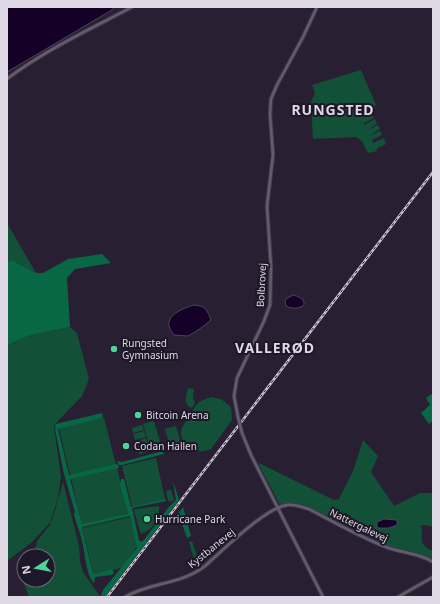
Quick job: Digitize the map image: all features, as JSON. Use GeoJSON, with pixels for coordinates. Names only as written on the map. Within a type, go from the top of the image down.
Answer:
{"type":"FeatureCollection","features":[{"type":"Feature","properties":{"kind":"street"},"geometry":{"type":"LineString","coordinates":[[7,79],[50,50],[132,7]]}},
{"type":"Feature","properties":{"kind":"street","name":"Bolbrovej"},"geometry":{"type":"LineString","coordinates":[[317,7],[303,37],[275,88],[272,99],[270,114],[273,155],[267,206],[271,267],[270,305],[264,321],[239,372],[234,400],[242,432],[251,455],[323,597]]}},
{"type":"Feature","properties":{"kind":"street","name":"Nattergalevej"},"geometry":{"type":"LineString","coordinates":[[278,508],[287,505],[300,506],[309,509],[379,544],[403,552],[422,556],[433,562]]}},
{"type":"Feature","properties":{"kind":"street","name":"Kystbanevej"},"geometry":{"type":"LineString","coordinates":[[125,597],[138,591],[181,579],[202,568],[258,519],[278,508]]}},
{"type":"Feature","properties":{"kind":"street"},"geometry":{"type":"LineString","coordinates":[[398,597],[433,577]]}},
{"type":"Feature","properties":{"kind":"green space"},"geometry":{"type":"Polygon","coordinates":[[[361,70],[376,105],[369,109],[371,113],[361,118],[371,114],[374,118],[364,123],[364,125],[375,119],[377,124],[367,130],[378,125],[380,129],[369,136],[380,131],[382,135],[372,140],[373,143],[384,138],[386,144],[376,149],[377,151],[368,153],[362,141],[356,137],[313,139],[311,102],[315,93],[312,85],[361,70]]]}},
{"type":"Feature","properties":{"kind":"green space"},"geometry":{"type":"Polygon","coordinates":[[[7,223],[36,273],[12,260],[7,262],[7,223]]]}},
{"type":"Feature","properties":{"kind":"green space"},"geometry":{"type":"Polygon","coordinates":[[[102,254],[111,263],[75,269],[67,278],[70,327],[31,335],[7,345],[7,262],[12,260],[36,273],[43,273],[68,259],[102,254]]]}},
{"type":"Feature","properties":{"kind":"green space"},"geometry":{"type":"Polygon","coordinates":[[[70,327],[77,333],[89,379],[82,396],[54,427],[61,477],[58,498],[50,523],[24,548],[16,548],[16,554],[7,561],[7,345],[31,335],[70,327]]]}},
{"type":"Feature","properties":{"kind":"green space"},"geometry":{"type":"Polygon","coordinates":[[[188,388],[194,389],[193,398],[195,403],[192,408],[186,403],[188,388]]]}},
{"type":"Feature","properties":{"kind":"green space"},"geometry":{"type":"Polygon","coordinates":[[[433,393],[433,421],[429,424],[421,413],[430,405],[426,398],[433,393]]]}},
{"type":"Feature","properties":{"kind":"green space"},"geometry":{"type":"Polygon","coordinates":[[[211,397],[221,399],[231,407],[232,420],[211,449],[201,451],[192,449],[187,446],[182,438],[182,429],[188,417],[199,402],[211,397]]]}},
{"type":"Feature","properties":{"kind":"green space"},"geometry":{"type":"Polygon","coordinates":[[[102,413],[103,418],[58,429],[69,475],[116,464],[119,468],[70,479],[82,524],[128,514],[120,484],[121,479],[124,479],[131,507],[165,499],[166,501],[132,508],[139,540],[141,542],[176,500],[173,481],[179,500],[105,597],[100,597],[103,590],[137,548],[130,516],[83,527],[82,529],[93,573],[95,574],[112,569],[114,573],[111,575],[95,577],[94,583],[91,580],[87,570],[82,541],[64,474],[55,429],[56,424],[102,413]]]}},
{"type":"Feature","properties":{"kind":"green space"},"geometry":{"type":"Polygon","coordinates":[[[104,418],[116,465],[70,475],[59,428],[104,418]]]}},
{"type":"Feature","properties":{"kind":"green space"},"geometry":{"type":"Polygon","coordinates":[[[154,421],[162,448],[151,451],[143,424],[154,421]]]}},
{"type":"Feature","properties":{"kind":"green space"},"geometry":{"type":"Polygon","coordinates":[[[142,425],[144,430],[133,433],[132,428],[142,425]]]}},
{"type":"Feature","properties":{"kind":"green space"},"geometry":{"type":"Polygon","coordinates":[[[176,426],[182,447],[171,450],[165,429],[176,426]]]}},
{"type":"Feature","properties":{"kind":"green space"},"geometry":{"type":"Polygon","coordinates":[[[144,431],[146,437],[135,440],[133,434],[144,431]]]}},
{"type":"Feature","properties":{"kind":"green space"},"geometry":{"type":"Polygon","coordinates":[[[146,438],[148,443],[137,446],[135,441],[146,438]]]}},
{"type":"Feature","properties":{"kind":"green space"},"geometry":{"type":"Polygon","coordinates":[[[363,440],[378,456],[371,472],[394,506],[420,493],[433,493],[433,527],[426,525],[420,526],[422,528],[424,545],[433,551],[433,560],[417,553],[389,546],[304,505],[294,503],[280,505],[259,465],[259,463],[334,500],[339,499],[353,471],[363,440]]]}},
{"type":"Feature","properties":{"kind":"green space"},"geometry":{"type":"Polygon","coordinates":[[[148,446],[150,451],[139,454],[138,449],[148,446]]]}},
{"type":"Feature","properties":{"kind":"green space"},"geometry":{"type":"Polygon","coordinates":[[[163,451],[164,454],[122,465],[119,465],[117,461],[122,462],[163,451]]]}},
{"type":"Feature","properties":{"kind":"green space"},"geometry":{"type":"Polygon","coordinates":[[[156,458],[165,499],[132,507],[122,466],[156,458]]]}},
{"type":"Feature","properties":{"kind":"green space"},"geometry":{"type":"Polygon","coordinates":[[[117,467],[128,515],[82,525],[71,478],[117,467]]]}},
{"type":"Feature","properties":{"kind":"green space"},"geometry":{"type":"Polygon","coordinates":[[[63,482],[79,546],[80,561],[83,572],[99,597],[29,597],[26,588],[56,588],[56,548],[36,548],[37,541],[50,525],[63,482]]]}},
{"type":"Feature","properties":{"kind":"green space"},"geometry":{"type":"Polygon","coordinates":[[[171,490],[174,500],[170,502],[166,492],[171,490]]]}},
{"type":"Feature","properties":{"kind":"green space","name":"Hurricane Park"},"geometry":{"type":"Polygon","coordinates":[[[159,506],[155,523],[146,532],[141,534],[134,511],[135,509],[159,506]]]}},
{"type":"Feature","properties":{"kind":"green space"},"geometry":{"type":"Polygon","coordinates":[[[183,507],[191,536],[187,538],[181,521],[174,522],[173,520],[183,507]]]}},
{"type":"Feature","properties":{"kind":"green space"},"geometry":{"type":"Polygon","coordinates":[[[130,517],[137,546],[124,567],[94,575],[82,528],[130,517]]]}},
{"type":"Feature","properties":{"kind":"green space"},"geometry":{"type":"Polygon","coordinates":[[[192,541],[200,565],[196,566],[189,542],[192,541]]]}},
{"type":"Feature","properties":{"kind":"shaded area"},"geometry":{"type":"Polygon","coordinates":[[[7,7],[114,7],[112,10],[7,72],[7,7]]]}},
{"type":"Feature","properties":{"kind":"shaded area"},"geometry":{"type":"Polygon","coordinates":[[[293,295],[302,299],[304,305],[295,308],[286,306],[286,299],[293,295]]]}},
{"type":"Feature","properties":{"kind":"shaded area"},"geometry":{"type":"Polygon","coordinates":[[[194,305],[201,306],[206,309],[211,320],[188,336],[174,335],[170,329],[170,319],[173,315],[183,309],[194,305]]]}},
{"type":"Feature","properties":{"kind":"shaded area"},"geometry":{"type":"Polygon","coordinates":[[[384,519],[397,520],[397,525],[389,528],[377,527],[377,522],[384,519]]]}},
{"type":"Feature","properties":{"kind":"railway"},"geometry":{"type":"LineString","coordinates":[[107,597],[433,172]]}},
{"type":"Feature","properties":{"kind":"place","name":"Rungsted Gymnasium"},"geometry":{"type":"Point","coordinates":[114,349]}},
{"type":"Feature","properties":{"kind":"place","name":"Bitcoin Arena"},"geometry":{"type":"Point","coordinates":[138,415]}},
{"type":"Feature","properties":{"kind":"place","name":"Codan Hallen"},"geometry":{"type":"Point","coordinates":[126,446]}},
{"type":"Feature","properties":{"kind":"place","name":"Hurricane Park"},"geometry":{"type":"Point","coordinates":[147,519]}},
{"type":"Feature","properties":{"kind":"district","name":"RUNGSTED"},"geometry":{"type":"Point","coordinates":[333,109]}},
{"type":"Feature","properties":{"kind":"district","name":"VALLERØD"},"geometry":{"type":"Point","coordinates":[275,347]}}]}
